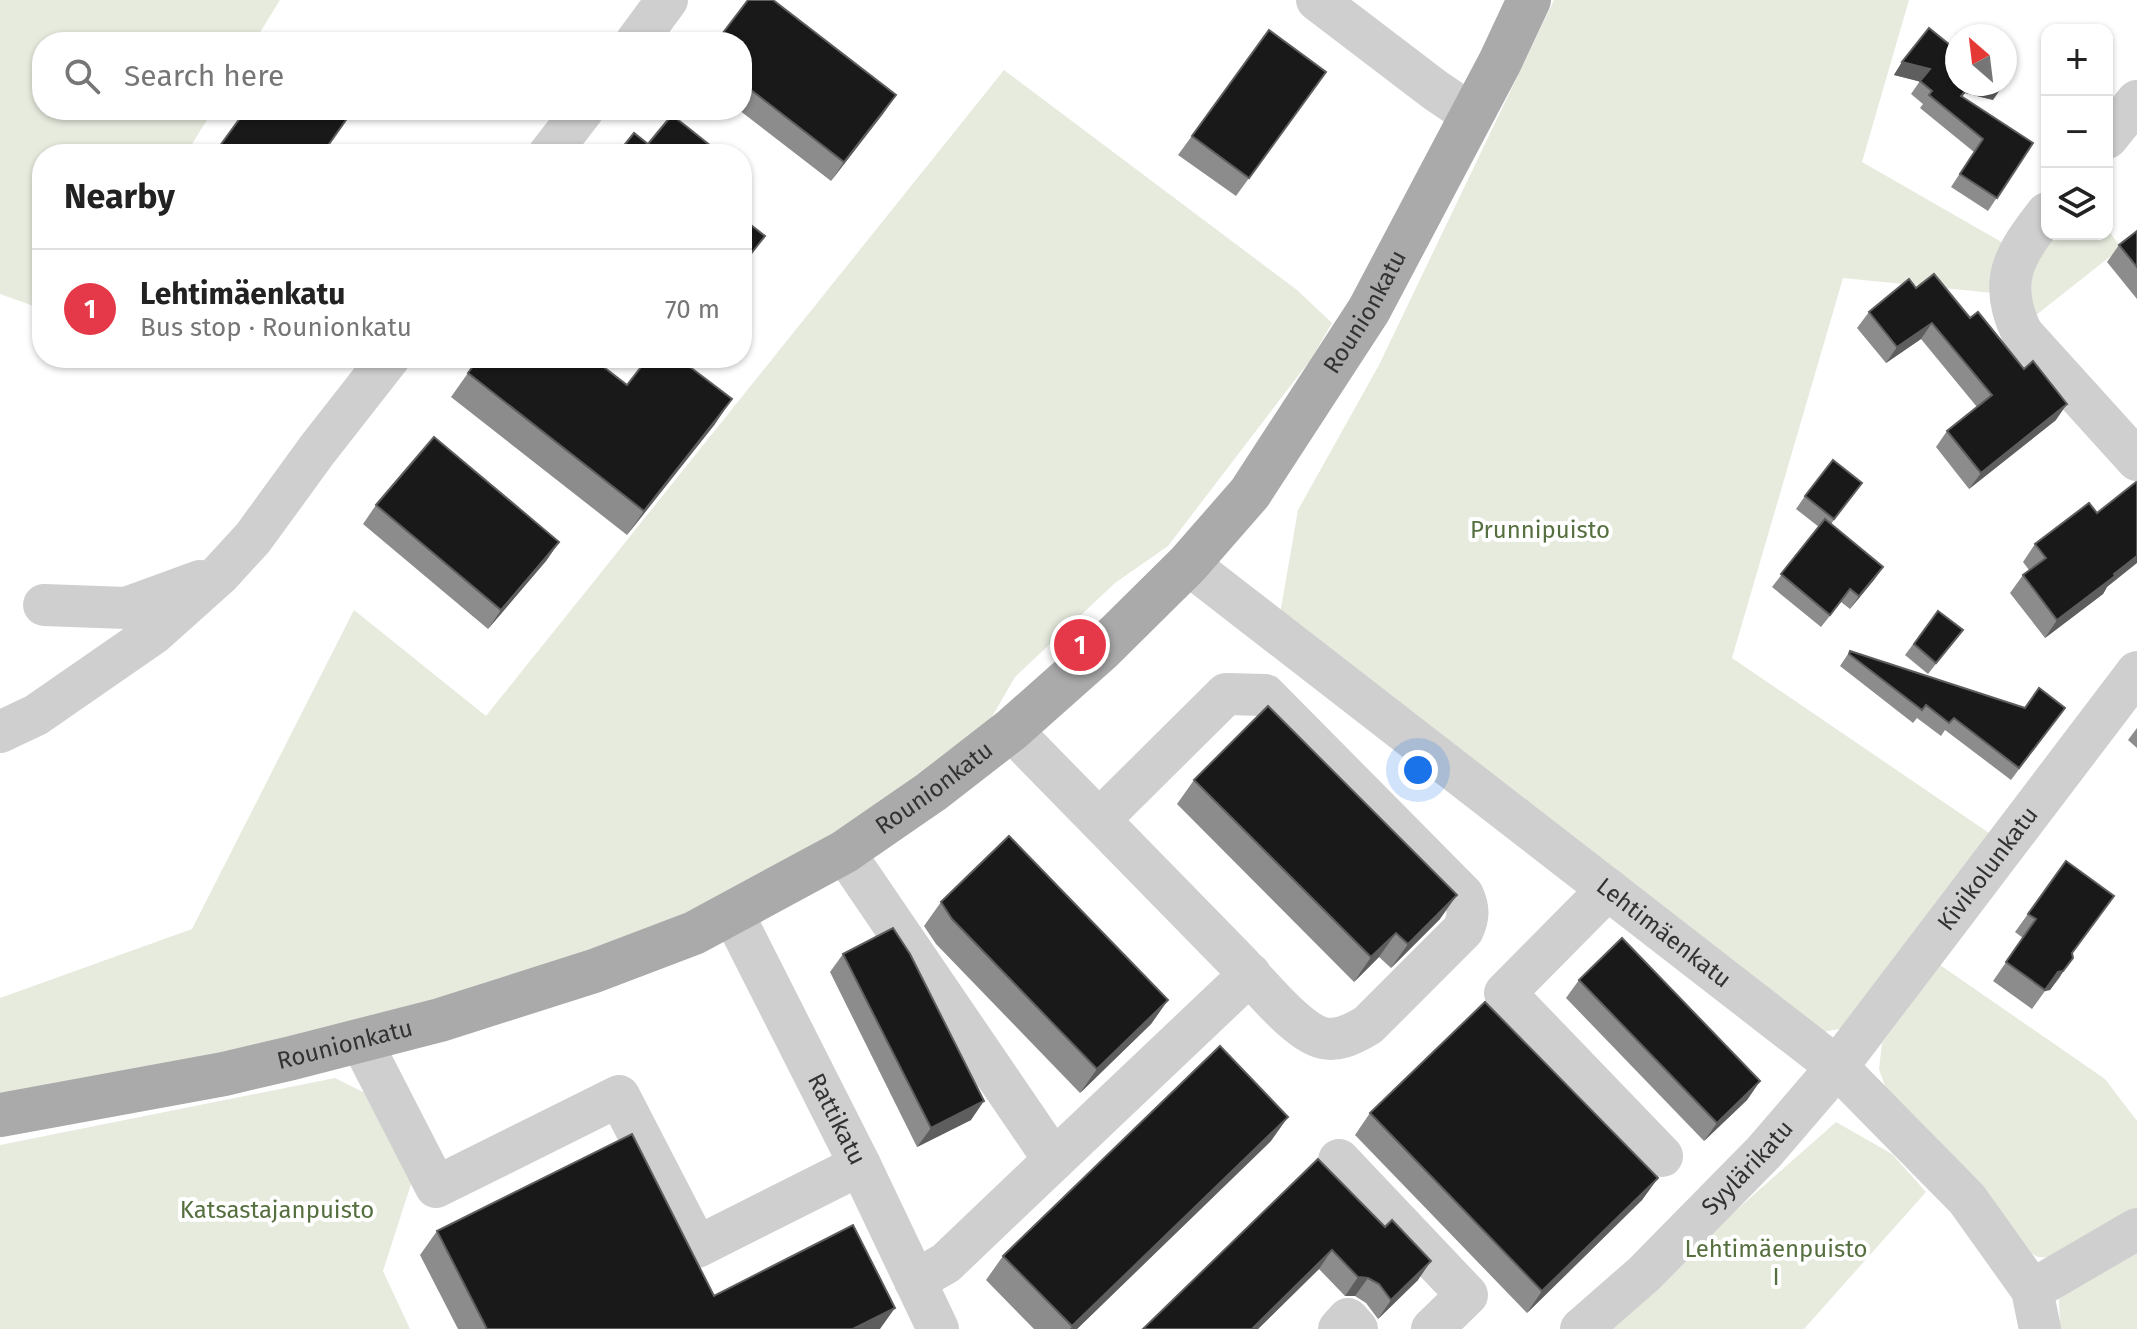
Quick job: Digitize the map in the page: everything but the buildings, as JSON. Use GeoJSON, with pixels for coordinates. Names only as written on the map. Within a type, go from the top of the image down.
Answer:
{"type":"FeatureCollection","features":[{"type":"Feature","properties":{"kind":"main road","name":"Rounionkatu"},"geometry":{"type":"LineString","coordinates":[[0,1115],[224,1074],[361,1041],[440,1020],[594,971],[694,933],[844,852],[931,792],[1011,730],[1100,651],[1188,564],[1250,493],[1369,310],[1529,0]]}},
{"type":"Feature","properties":{"kind":"street"},"geometry":{"type":"LineString","coordinates":[[643,32],[667,0]]}},
{"type":"Feature","properties":{"kind":"street"},"geometry":{"type":"LineString","coordinates":[[1317,0],[1472,115]]}},
{"type":"Feature","properties":{"kind":"street"},"geometry":{"type":"LineString","coordinates":[[2113,131],[2137,101]]}},
{"type":"Feature","properties":{"kind":"street"},"geometry":{"type":"LineString","coordinates":[[557,144],[575,120]]}},
{"type":"Feature","properties":{"kind":"street"},"geometry":{"type":"LineString","coordinates":[[2041,221],[2013,262],[2009,286],[2012,312],[2022,333],[2137,460]]}},
{"type":"Feature","properties":{"kind":"street"},"geometry":{"type":"LineString","coordinates":[[0,732],[36,715],[153,634],[220,574],[253,538],[381,368]]}},
{"type":"Feature","properties":{"kind":"street","name":"Lehtimäenkatu"},"geometry":{"type":"LineString","coordinates":[[1188,564],[1837,1067],[1967,1199],[2029,1314]]}},
{"type":"Feature","properties":{"kind":"street"},"geometry":{"type":"LineString","coordinates":[[44,605],[126,608],[220,574]]}},
{"type":"Feature","properties":{"kind":"street","name":"Kivikolunkatu"},"geometry":{"type":"LineString","coordinates":[[1837,1067],[2137,672]]}},
{"type":"Feature","properties":{"kind":"street"},"geometry":{"type":"LineString","coordinates":[[1011,730],[1302,1028],[1319,1037],[1335,1039],[1352,1035],[1368,1025],[1463,930],[1468,919],[1468,906],[1463,895],[1265,695],[1226,694],[1099,820]]}},
{"type":"Feature","properties":{"kind":"street"},"geometry":{"type":"LineString","coordinates":[[844,852],[1054,1160]]}},
{"type":"Feature","properties":{"kind":"street"},"geometry":{"type":"LineString","coordinates":[[1608,889],[1505,993],[1662,1156]]}},
{"type":"Feature","properties":{"kind":"street","name":"Rattikatu"},"geometry":{"type":"LineString","coordinates":[[732,912],[860,1165],[938,1329]]}},
{"type":"Feature","properties":{"kind":"street"},"geometry":{"type":"LineString","coordinates":[[915,1281],[946,1263],[1250,974]]}},
{"type":"Feature","properties":{"kind":"street"},"geometry":{"type":"LineString","coordinates":[[361,1041],[436,1187],[619,1096],[697,1247],[860,1165]]}},
{"type":"Feature","properties":{"kind":"street","name":"Syylärikatu"},"geometry":{"type":"LineString","coordinates":[[1581,1329],[1644,1274],[1742,1175],[1837,1067]]}},
{"type":"Feature","properties":{"kind":"street"},"geometry":{"type":"LineString","coordinates":[[1339,1160],[1467,1295],[1432,1329]]}},
{"type":"Feature","properties":{"kind":"street"},"geometry":{"type":"LineString","coordinates":[[2029,1314],[2137,1229]]}},
{"type":"Feature","properties":{"kind":"street"},"geometry":{"type":"LineString","coordinates":[[1339,1329],[1348,1319],[1357,1329]]}},
{"type":"Feature","properties":{"kind":"green space"},"geometry":{"type":"Polygon","coordinates":[[[0,0],[280,0],[260,32],[32,32],[32,120],[207,120],[192,144],[32,144],[32,305],[0,294],[0,0]]]}},
{"type":"Feature","properties":{"kind":"green space","name":"Prunnipuisto"},"geometry":{"type":"Polygon","coordinates":[[[1554,0],[1909,0],[1862,162],[2005,244],[1993,293],[1843,278],[1732,658],[1992,835],[1844,1028],[1823,1032],[1280,614],[1298,510],[1379,365],[1554,0]]]}},
{"type":"Feature","properties":{"kind":"green space"},"geometry":{"type":"Polygon","coordinates":[[[1004,70],[1297,290],[1332,323],[1311,359],[1168,546],[1115,583],[1015,677],[989,722],[898,792],[804,853],[665,923],[553,965],[421,1004],[194,1060],[0,1096],[0,998],[192,929],[354,610],[486,716],[1004,70]]]}},
{"type":"Feature","properties":{"kind":"green space"},"geometry":{"type":"Polygon","coordinates":[[[2113,237],[2121,248],[2026,323],[2026,259],[2042,240],[2113,240],[2113,237]]]}},
{"type":"Feature","properties":{"kind":"green space"},"geometry":{"type":"Polygon","coordinates":[[[1940,965],[2105,1079],[2137,1121],[2137,1213],[2058,1258],[2038,1257],[2019,1247],[1886,1089],[1879,1069],[1882,1043],[1940,965]]]}},
{"type":"Feature","properties":{"kind":"green space","name":"Katsastajanpuisto"},"geometry":{"type":"Polygon","coordinates":[[[335,1078],[367,1094],[412,1181],[383,1271],[410,1329],[0,1329],[0,1145],[335,1078]]]}},
{"type":"Feature","properties":{"kind":"green space","name":"Lehtimäenpuisto I"},"geometry":{"type":"Polygon","coordinates":[[[1836,1122],[1892,1154],[1926,1192],[1804,1329],[1602,1329],[1836,1122]]]}},
{"type":"Feature","properties":{"kind":"green space"},"geometry":{"type":"Polygon","coordinates":[[[2137,1247],[2137,1329],[2060,1329],[2059,1299],[2072,1284],[2137,1247]]]}},
{"type":"Feature","properties":{"kind":"place","name":"Lehtimäenkatu"},"geometry":{"type":"Point","coordinates":[1080,645]}}]}
